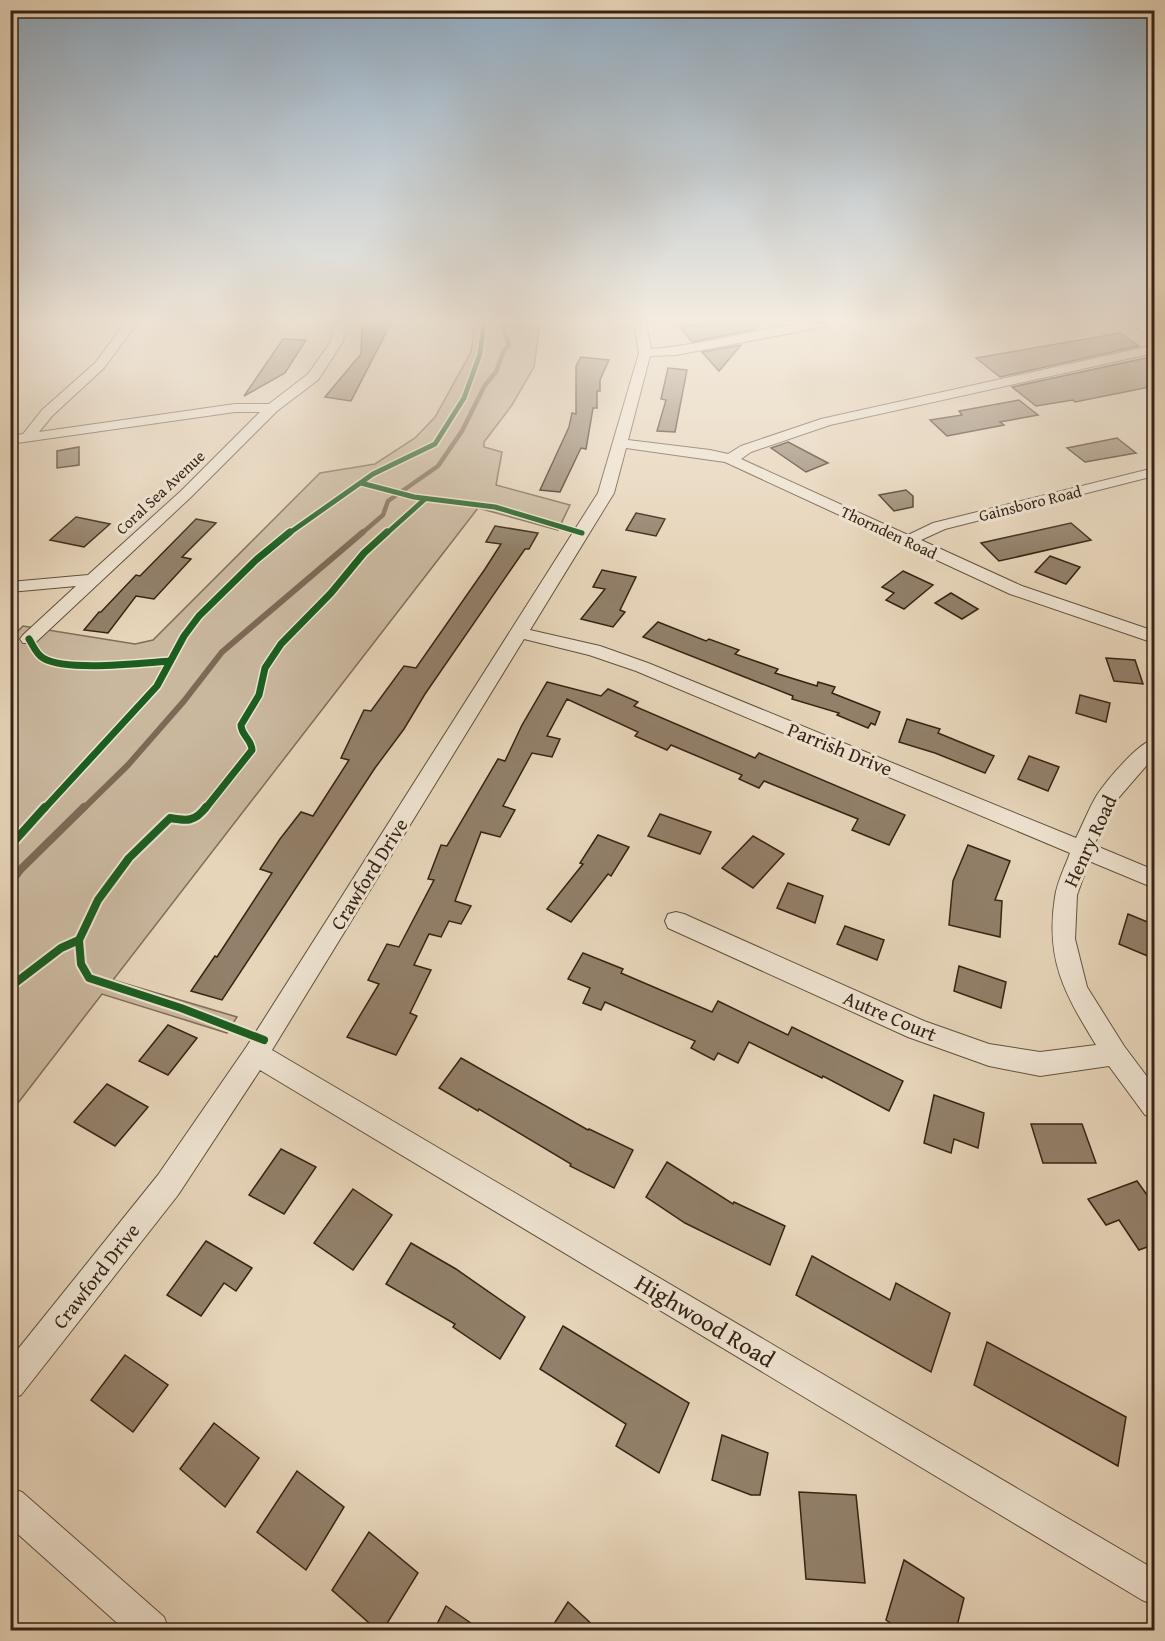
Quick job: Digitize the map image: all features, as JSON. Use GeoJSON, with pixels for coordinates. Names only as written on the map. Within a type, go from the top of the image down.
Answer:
{"type":"FeatureCollection","features":[{"type":"Feature","properties":{"kind":"street"},"geometry":{"type":"LineString","coordinates":[[28,438],[36,422],[61,400]]}},
{"type":"Feature","properties":{"kind":"street","name":"Coral Sea Avenue"},"geometry":{"type":"LineString","coordinates":[[29,639],[186,494],[283,400]]}},
{"type":"Feature","properties":{"kind":"street","name":"Crawford Drive"},"geometry":{"type":"LineString","coordinates":[[10,1384],[168,1185],[256,1054],[606,493],[633,400]]}},
{"type":"Feature","properties":{"kind":"street"},"geometry":{"type":"LineString","coordinates":[[730,459],[746,449],[826,422],[928,400]]}},
{"type":"Feature","properties":{"kind":"street"},"geometry":{"type":"LineString","coordinates":[[10,440],[235,408],[272,408]]}},
{"type":"Feature","properties":{"kind":"street","name":"Thornden Road"},"geometry":{"type":"LineString","coordinates":[[621,443],[710,454],[730,459],[1016,590],[1155,637]]}},
{"type":"Feature","properties":{"kind":"street","name":"Gainsboro Road"},"geometry":{"type":"LineString","coordinates":[[907,541],[939,526],[1155,472]]}},
{"type":"Feature","properties":{"kind":"street"},"geometry":{"type":"LineString","coordinates":[[10,587],[93,580]]}},
{"type":"Feature","properties":{"kind":"street","name":"Parrish Drive"},"geometry":{"type":"LineString","coordinates":[[520,633],[594,650],[642,667],[1155,879]]}},
{"type":"Feature","properties":{"kind":"street","name":"Henry Road"},"geometry":{"type":"LineString","coordinates":[[1155,746],[1134,765],[1105,799],[1082,849],[1066,895],[1063,939],[1076,990],[1114,1054],[1155,1106]]}},
{"type":"Feature","properties":{"kind":"street","name":"Autre Court"},"geometry":{"type":"LineString","coordinates":[[676,921],[917,1029],[989,1055],[1040,1064],[1114,1054]]}},
{"type":"Feature","properties":{"kind":"street","name":"Highwood Road"},"geometry":{"type":"LineString","coordinates":[[256,1054],[1155,1588]]}},
{"type":"Feature","properties":{"kind":"street"},"geometry":{"type":"LineString","coordinates":[[10,1504],[151,1630]]}},
{"type":"Feature","properties":{"kind":"shaded area"},"geometry":{"type":"Polygon","coordinates":[[[445,400],[515,400],[484,442],[484,447],[502,452],[496,485],[570,505],[558,530],[478,508],[113,980],[237,1017],[227,1033],[102,994],[11,1112],[10,639],[23,626],[135,644],[153,640],[320,473],[375,464],[415,438],[435,417],[445,400]]]}},
{"type":"Feature","properties":{"kind":"building"},"geometry":{"type":"Polygon","coordinates":[[[576,400],[597,400],[597,408],[593,408],[586,449],[581,448],[560,492],[540,490],[569,427],[572,413],[576,414],[576,400]]]}},
{"type":"Feature","properties":{"kind":"building"},"geometry":{"type":"Polygon","coordinates":[[[664,400],[681,400],[675,432],[657,431],[666,400],[664,400]]]}},
{"type":"Feature","properties":{"kind":"building"},"geometry":{"type":"Polygon","coordinates":[[[1019,400],[1038,415],[1000,422],[1004,425],[947,436],[930,420],[962,415],[959,411],[1019,400]]]}},
{"type":"Feature","properties":{"kind":"building"},"geometry":{"type":"Polygon","coordinates":[[[1028,400],[1087,400],[1075,402],[1073,400],[1036,406],[1028,400]]]}},
{"type":"Feature","properties":{"kind":"building"},"geometry":{"type":"Polygon","coordinates":[[[1117,438],[1136,453],[1085,462],[1067,448],[1117,438]]]}},
{"type":"Feature","properties":{"kind":"building"},"geometry":{"type":"Polygon","coordinates":[[[788,442],[828,463],[806,472],[771,448],[788,442]]]}},
{"type":"Feature","properties":{"kind":"building"},"geometry":{"type":"Polygon","coordinates":[[[79,447],[79,465],[57,468],[57,451],[79,447]]]}},
{"type":"Feature","properties":{"kind":"building"},"geometry":{"type":"Polygon","coordinates":[[[906,490],[913,496],[913,507],[894,511],[879,495],[906,490]]]}},
{"type":"Feature","properties":{"kind":"building"},"geometry":{"type":"Polygon","coordinates":[[[636,513],[665,519],[656,536],[626,530],[636,513]]]}},
{"type":"Feature","properties":{"kind":"building"},"geometry":{"type":"Polygon","coordinates":[[[76,517],[110,524],[84,547],[50,540],[76,517]]]}},
{"type":"Feature","properties":{"kind":"building"},"geometry":{"type":"Polygon","coordinates":[[[196,519],[216,523],[182,557],[191,559],[154,599],[136,596],[108,633],[84,630],[136,575],[140,576],[196,519]]]}},
{"type":"Feature","properties":{"kind":"building"},"geometry":{"type":"Polygon","coordinates":[[[1071,523],[1091,540],[999,561],[981,543],[1071,523]]]}},
{"type":"Feature","properties":{"kind":"building"},"geometry":{"type":"Polygon","coordinates":[[[495,526],[538,533],[529,549],[525,549],[425,694],[404,729],[375,768],[222,1000],[191,991],[215,956],[217,957],[272,873],[260,869],[280,839],[301,812],[313,816],[349,760],[341,758],[364,710],[371,711],[404,666],[416,668],[485,569],[501,544],[486,542],[495,526]]]}},
{"type":"Feature","properties":{"kind":"building"},"geometry":{"type":"Polygon","coordinates":[[[1050,556],[1080,567],[1066,584],[1035,572],[1050,556]]]}},
{"type":"Feature","properties":{"kind":"building"},"geometry":{"type":"Polygon","coordinates":[[[602,570],[636,577],[620,610],[625,612],[613,627],[581,619],[605,589],[593,587],[602,570]]]}},
{"type":"Feature","properties":{"kind":"building"},"geometry":{"type":"Polygon","coordinates":[[[903,571],[933,585],[904,609],[886,600],[894,593],[882,587],[903,571]]]}},
{"type":"Feature","properties":{"kind":"building"},"geometry":{"type":"Polygon","coordinates":[[[951,593],[978,609],[962,619],[935,603],[951,593]]]}},
{"type":"Feature","properties":{"kind":"building"},"geometry":{"type":"Polygon","coordinates":[[[658,622],[706,641],[709,639],[739,650],[735,654],[778,669],[775,673],[817,686],[818,682],[835,687],[832,693],[880,712],[875,725],[871,723],[868,728],[837,715],[839,713],[792,699],[793,696],[643,637],[658,622]]]}},
{"type":"Feature","properties":{"kind":"building"},"geometry":{"type":"Polygon","coordinates":[[[1106,658],[1135,660],[1143,684],[1114,681],[1106,658]]]}},
{"type":"Feature","properties":{"kind":"building"},"geometry":{"type":"Polygon","coordinates":[[[547,682],[601,696],[608,689],[638,702],[634,706],[755,758],[759,753],[905,815],[889,845],[852,830],[858,819],[764,781],[759,788],[739,779],[742,775],[671,745],[667,750],[635,736],[638,732],[567,699],[547,736],[560,739],[552,757],[532,753],[503,806],[515,810],[500,837],[481,832],[455,901],[471,906],[461,924],[449,921],[441,937],[429,934],[414,965],[431,970],[410,1013],[417,1016],[396,1055],[347,1037],[379,984],[368,980],[387,944],[399,947],[434,880],[428,879],[441,845],[447,846],[498,759],[505,761],[522,725],[547,682]]]}},
{"type":"Feature","properties":{"kind":"building"},"geometry":{"type":"Polygon","coordinates":[[[1080,695],[1110,703],[1106,722],[1076,713],[1080,695]]]}},
{"type":"Feature","properties":{"kind":"building"},"geometry":{"type":"Polygon","coordinates":[[[907,719],[940,729],[938,733],[994,756],[985,773],[935,753],[899,742],[907,719]]]}},
{"type":"Feature","properties":{"kind":"building"},"geometry":{"type":"Polygon","coordinates":[[[1029,756],[1059,767],[1048,791],[1018,779],[1029,756]]]}},
{"type":"Feature","properties":{"kind":"building"},"geometry":{"type":"Polygon","coordinates":[[[660,814],[711,832],[700,854],[648,836],[660,814]]]}},
{"type":"Feature","properties":{"kind":"building"},"geometry":{"type":"Polygon","coordinates":[[[598,835],[629,847],[611,876],[608,874],[571,922],[547,909],[583,864],[580,863],[598,835]]]}},
{"type":"Feature","properties":{"kind":"building"},"geometry":{"type":"Polygon","coordinates":[[[753,836],[784,854],[753,888],[722,868],[753,836]]]}},
{"type":"Feature","properties":{"kind":"building"},"geometry":{"type":"Polygon","coordinates":[[[968,845],[1010,861],[995,900],[1002,901],[1000,937],[949,925],[953,881],[968,845]]]}},
{"type":"Feature","properties":{"kind":"building"},"geometry":{"type":"Polygon","coordinates":[[[788,883],[823,896],[815,923],[777,908],[788,883]]]}},
{"type":"Feature","properties":{"kind":"building"},"geometry":{"type":"Polygon","coordinates":[[[1128,914],[1155,925],[1155,959],[1119,944],[1128,914]]]}},
{"type":"Feature","properties":{"kind":"building"},"geometry":{"type":"Polygon","coordinates":[[[845,926],[884,940],[877,960],[837,944],[845,926]]]}},
{"type":"Feature","properties":{"kind":"building"},"geometry":{"type":"Polygon","coordinates":[[[583,953],[623,969],[621,973],[712,1012],[718,1001],[788,1035],[792,1027],[903,1081],[889,1111],[823,1076],[822,1078],[749,1042],[738,1063],[718,1053],[714,1060],[691,1048],[695,1041],[605,1002],[601,1010],[583,1003],[590,988],[568,979],[583,953]]]}},
{"type":"Feature","properties":{"kind":"building"},"geometry":{"type":"Polygon","coordinates":[[[959,966],[1006,982],[1001,1008],[954,991],[959,966]]]}},
{"type":"Feature","properties":{"kind":"building"},"geometry":{"type":"Polygon","coordinates":[[[168,1025],[197,1038],[168,1075],[139,1061],[168,1025]]]}},
{"type":"Feature","properties":{"kind":"building"},"geometry":{"type":"Polygon","coordinates":[[[461,1058],[588,1130],[633,1150],[614,1188],[570,1166],[571,1164],[479,1109],[478,1111],[439,1088],[461,1058]]]}},
{"type":"Feature","properties":{"kind":"building"},"geometry":{"type":"Polygon","coordinates":[[[107,1084],[148,1107],[115,1146],[74,1122],[107,1084]]]}},
{"type":"Feature","properties":{"kind":"building"},"geometry":{"type":"Polygon","coordinates":[[[934,1095],[984,1113],[978,1148],[954,1139],[951,1153],[924,1143],[934,1095]]]}},
{"type":"Feature","properties":{"kind":"building"},"geometry":{"type":"Polygon","coordinates":[[[1031,1124],[1082,1124],[1096,1163],[1043,1163],[1031,1124]]]}},
{"type":"Feature","properties":{"kind":"building"},"geometry":{"type":"Polygon","coordinates":[[[281,1149],[316,1167],[284,1214],[249,1195],[281,1149]]]}},
{"type":"Feature","properties":{"kind":"building"},"geometry":{"type":"Polygon","coordinates":[[[667,1162],[733,1204],[734,1202],[785,1226],[770,1265],[685,1223],[646,1197],[667,1162]]]}},
{"type":"Feature","properties":{"kind":"building"},"geometry":{"type":"Polygon","coordinates":[[[1137,1181],[1155,1206],[1155,1244],[1139,1250],[1119,1220],[1106,1225],[1088,1199],[1137,1181]]]}},
{"type":"Feature","properties":{"kind":"building"},"geometry":{"type":"Polygon","coordinates":[[[353,1189],[392,1215],[353,1270],[314,1243],[353,1189]]]}},
{"type":"Feature","properties":{"kind":"building"},"geometry":{"type":"Polygon","coordinates":[[[206,1241],[252,1268],[236,1291],[224,1283],[201,1316],[167,1295],[206,1241]]]}},
{"type":"Feature","properties":{"kind":"building"},"geometry":{"type":"Polygon","coordinates":[[[411,1243],[456,1269],[525,1317],[500,1359],[453,1327],[455,1324],[386,1284],[411,1243]]]}},
{"type":"Feature","properties":{"kind":"building"},"geometry":{"type":"Polygon","coordinates":[[[812,1256],[890,1300],[896,1283],[950,1313],[931,1372],[796,1295],[812,1256]]]}},
{"type":"Feature","properties":{"kind":"building"},"geometry":{"type":"Polygon","coordinates":[[[563,1326],[689,1403],[659,1473],[616,1446],[626,1424],[540,1369],[563,1326]]]}},
{"type":"Feature","properties":{"kind":"building"},"geometry":{"type":"Polygon","coordinates":[[[987,1342],[1126,1417],[1118,1466],[974,1385],[987,1342]]]}},
{"type":"Feature","properties":{"kind":"building"},"geometry":{"type":"Polygon","coordinates":[[[125,1355],[168,1385],[133,1432],[91,1400],[125,1355]]]}},
{"type":"Feature","properties":{"kind":"building"},"geometry":{"type":"Polygon","coordinates":[[[214,1423],[259,1458],[225,1507],[180,1469],[214,1423]]]}},
{"type":"Feature","properties":{"kind":"building"},"geometry":{"type":"Polygon","coordinates":[[[722,1435],[768,1453],[760,1495],[751,1495],[712,1480],[722,1435]]]}},
{"type":"Feature","properties":{"kind":"building"},"geometry":{"type":"Polygon","coordinates":[[[297,1471],[344,1507],[306,1570],[257,1532],[297,1471]]]}},
{"type":"Feature","properties":{"kind":"building"},"geometry":{"type":"Polygon","coordinates":[[[799,1492],[856,1495],[865,1583],[806,1579],[799,1492]]]}},
{"type":"Feature","properties":{"kind":"building"},"geometry":{"type":"Polygon","coordinates":[[[369,1532],[418,1573],[383,1630],[377,1630],[332,1590],[369,1532]]]}},
{"type":"Feature","properties":{"kind":"building"},"geometry":{"type":"Polygon","coordinates":[[[904,1560],[964,1598],[956,1630],[901,1630],[886,1620],[904,1560]]]}},
{"type":"Feature","properties":{"kind":"building"},"geometry":{"type":"Polygon","coordinates":[[[568,1602],[598,1630],[550,1630],[568,1602]]]}},
{"type":"Feature","properties":{"kind":"building"},"geometry":{"type":"Polygon","coordinates":[[[446,1606],[481,1630],[434,1630],[446,1606]]]}},
{"type":"Feature","properties":{"kind":"waterway"},"geometry":{"type":"LineString","coordinates":[[361,534],[383,515],[388,501],[438,466],[462,431],[478,400]]}},
{"type":"Feature","properties":{"kind":"waterway"},"geometry":{"type":"LineString","coordinates":[[83,809],[128,765],[184,701],[222,652],[363,532]]}},
{"type":"Feature","properties":{"kind":"waterway"},"geometry":{"type":"LineString","coordinates":[[10,883],[20,870],[84,807]]}},
{"type":"Feature","properties":{"kind":"cycle path"},"geometry":{"type":"LineString","coordinates":[[10,846],[157,686],[184,636],[199,616],[282,538],[373,474],[435,444],[463,400]]}},
{"type":"Feature","properties":{"kind":"cycle path"},"geometry":{"type":"LineString","coordinates":[[361,483],[414,497],[495,507],[582,533]]}},
{"type":"Feature","properties":{"kind":"cycle path"},"geometry":{"type":"LineString","coordinates":[[264,1040],[181,1008],[89,978],[81,964],[79,940],[98,900],[129,858],[170,818],[189,821],[198,818],[252,750],[252,745],[241,730],[241,725],[259,695],[265,668],[281,644],[331,593],[364,553],[425,499]]}},
{"type":"Feature","properties":{"kind":"cycle path"},"geometry":{"type":"LineString","coordinates":[[29,639],[43,658],[53,662],[123,664],[170,661]]}},
{"type":"Feature","properties":{"kind":"cycle path"},"geometry":{"type":"LineString","coordinates":[[10,987],[61,948],[79,940]]}}]}
